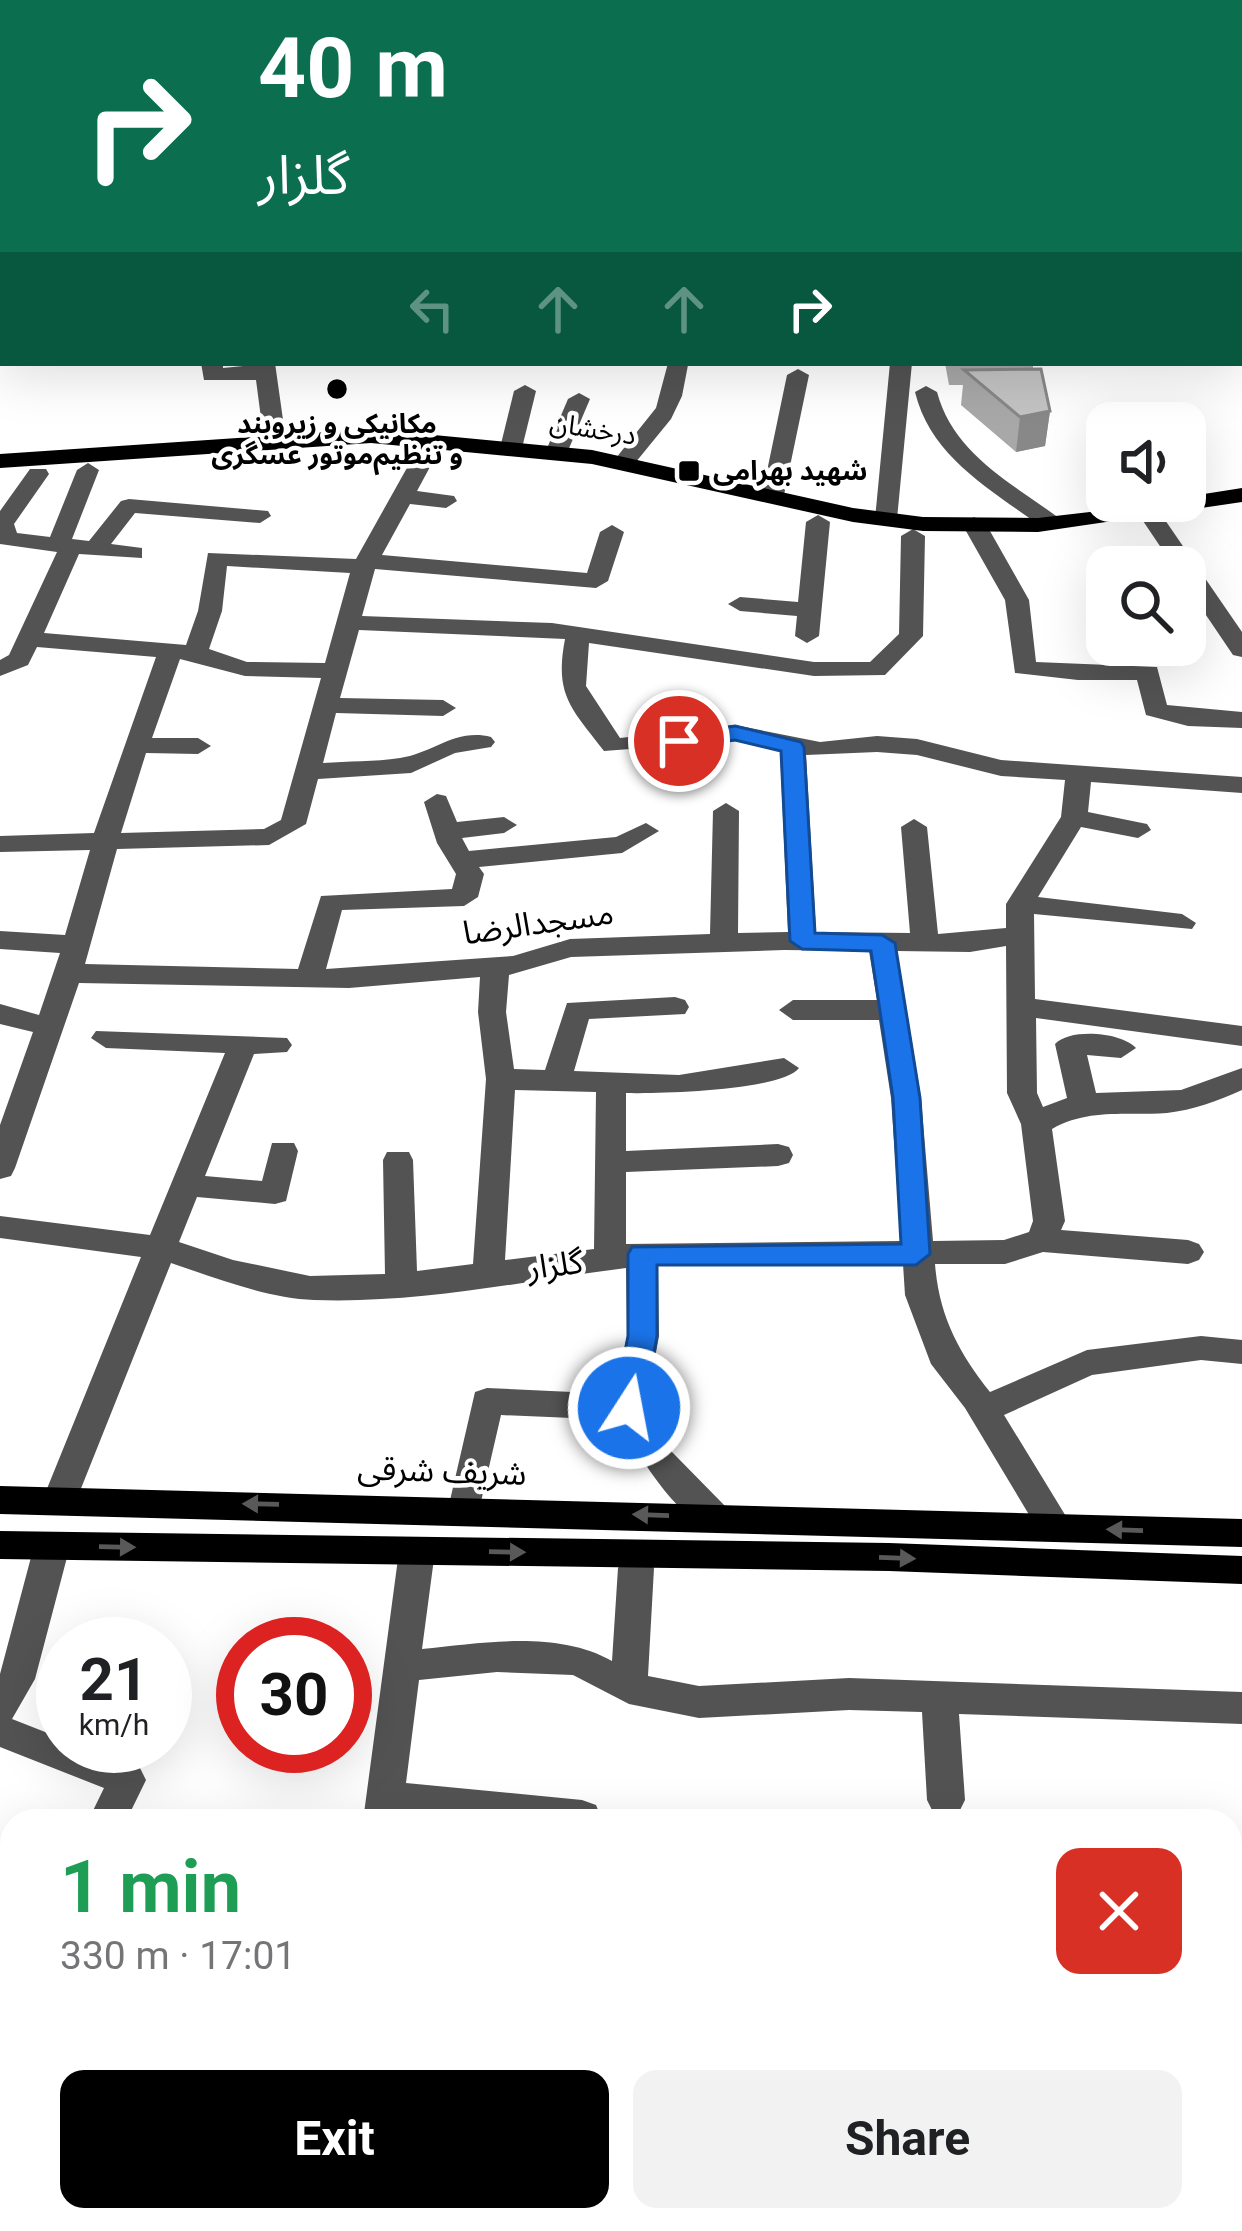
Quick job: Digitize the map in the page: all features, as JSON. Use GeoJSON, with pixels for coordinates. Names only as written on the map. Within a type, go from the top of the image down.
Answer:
{"type":"FeatureCollection","features":[{"type":"Feature","properties":{"kind":"main road","name":"درخشان"},"geometry":{"type":"LineString","coordinates":[[0,461],[371,436],[613,474],[818,522],[913,536],[1086,521]]}},
{"type":"Feature","properties":{"kind":"main road","name":"درخشان"},"geometry":{"type":"LineString","coordinates":[[0,476],[240,453],[511,448],[623,464],[886,519],[977,531],[1048,536],[1125,522]]}},
{"type":"Feature","properties":{"kind":"main road","name":"درخشان"},"geometry":{"type":"LineString","coordinates":[[1206,504],[1242,495]]}},
{"type":"Feature","properties":{"kind":"main road","name":"درخشان"},"geometry":{"type":"LineString","coordinates":[[1206,516],[1242,515]]}},
{"type":"Feature","properties":{"kind":"main road","name":"شریف شرقی"},"geometry":{"type":"LineString","coordinates":[[0,1500],[1242,1533]]}},
{"type":"Feature","properties":{"kind":"main road"},"geometry":{"type":"LineString","coordinates":[[0,1545],[890,1557],[1242,1570]]}},
{"type":"Feature","properties":{"kind":"street"},"geometry":{"type":"LineString","coordinates":[[212,366],[212,375],[265,368],[275,441]]}},
{"type":"Feature","properties":{"kind":"street"},"geometry":{"type":"LineString","coordinates":[[623,464],[667,414],[674,399],[668,366]]}},
{"type":"Feature","properties":{"kind":"street"},"geometry":{"type":"LineString","coordinates":[[886,519],[901,366]]}},
{"type":"Feature","properties":{"kind":"street"},"geometry":{"type":"LineString","coordinates":[[773,496],[798,375]]}},
{"type":"Feature","properties":{"kind":"street"},"geometry":{"type":"LineString","coordinates":[[511,448],[525,391]]}},
{"type":"Feature","properties":{"kind":"street"},"geometry":{"type":"LineString","coordinates":[[926,392],[928,411],[940,434],[1051,523]]}},
{"type":"Feature","properties":{"kind":"street"},"geometry":{"type":"LineString","coordinates":[[556,453],[579,399]]}},
{"type":"Feature","properties":{"kind":"street"},"geometry":{"type":"LineString","coordinates":[[0,844],[269,836],[293,824],[366,564],[431,447]]}},
{"type":"Feature","properties":{"kind":"street"},"geometry":{"type":"LineString","coordinates":[[6,668],[28,639],[75,547],[88,470]]}},
{"type":"Feature","properties":{"kind":"street"},"geometry":{"type":"LineString","coordinates":[[38,474],[2,524],[4,539],[134,553]]}},
{"type":"Feature","properties":{"kind":"street"},"geometry":{"type":"LineString","coordinates":[[404,496],[446,501]]}},
{"type":"Feature","properties":{"kind":"street"},"geometry":{"type":"LineString","coordinates":[[75,547],[130,506],[260,516]]}},
{"type":"Feature","properties":{"kind":"street"},"geometry":{"type":"LineString","coordinates":[[807,636],[818,522]]}},
{"type":"Feature","properties":{"kind":"street"},"geometry":{"type":"LineString","coordinates":[[1155,522],[1242,650]]}},
{"type":"Feature","properties":{"kind":"street"},"geometry":{"type":"LineString","coordinates":[[977,531],[1016,600],[1024,668],[1078,674],[1148,671],[1155,710],[1188,718],[1242,720]]}},
{"type":"Feature","properties":{"kind":"street"},"geometry":{"type":"LineString","coordinates":[[0,1168],[72,959],[136,745],[210,611],[216,558],[596,581],[612,532]]}},
{"type":"Feature","properties":{"kind":"street"},"geometry":{"type":"LineString","coordinates":[[352,623],[552,630],[814,669],[876,670],[911,636],[913,536]]}},
{"type":"Feature","properties":{"kind":"street"},"geometry":{"type":"LineString","coordinates":[[740,604],[810,610]]}},
{"type":"Feature","properties":{"kind":"street"},"geometry":{"type":"LineString","coordinates":[[578,636],[569,674],[575,700],[613,746],[735,733],[793,747],[916,747],[1001,768],[1242,785]]}},
{"type":"Feature","properties":{"kind":"street"},"geometry":{"type":"LineString","coordinates":[[28,639],[183,653],[245,669],[337,671]]}},
{"type":"Feature","properties":{"kind":"street"},"geometry":{"type":"LineString","coordinates":[[327,705],[443,708]]}},
{"type":"Feature","properties":{"kind":"street"},"geometry":{"type":"LineString","coordinates":[[308,772],[411,764],[449,746],[482,742]]}},
{"type":"Feature","properties":{"kind":"street"},"geometry":{"type":"LineString","coordinates":[[136,745],[198,746]]}},
{"type":"Feature","properties":{"kind":"street"},"geometry":{"type":"LineString","coordinates":[[793,747],[802,941]]}},
{"type":"Feature","properties":{"kind":"street"},"geometry":{"type":"LineString","coordinates":[[1042,1240],[1049,1220],[1036,1124],[1022,1094],[1020,904],[1075,817],[1079,774]]}},
{"type":"Feature","properties":{"kind":"street"},"geometry":{"type":"LineString","coordinates":[[309,978],[331,902],[464,897],[470,874],[437,802]]}},
{"type":"Feature","properties":{"kind":"street"},"geometry":{"type":"LineString","coordinates":[[724,942],[726,811]]}},
{"type":"Feature","properties":{"kind":"street"},"geometry":{"type":"LineString","coordinates":[[1075,817],[1138,830]]}},
{"type":"Feature","properties":{"kind":"street"},"geometry":{"type":"LineString","coordinates":[[447,831],[503,825]]}},
{"type":"Feature","properties":{"kind":"street"},"geometry":{"type":"LineString","coordinates":[[914,826],[925,943]]}},
{"type":"Feature","properties":{"kind":"street"},"geometry":{"type":"LineString","coordinates":[[461,860],[622,845],[646,832]]}},
{"type":"Feature","properties":{"kind":"street"},"geometry":{"type":"LineString","coordinates":[[1020,904],[1182,923]]}},
{"type":"Feature","properties":{"kind":"street","name":"مسجدالرضا"},"geometry":{"type":"LineString","coordinates":[[0,940],[72,959],[309,978],[495,967],[570,948],[802,941],[970,943],[1018,935]]}},
{"type":"Feature","properties":{"kind":"street"},"geometry":{"type":"LineString","coordinates":[[882,943],[906,1098],[921,1294],[947,1364],[983,1410],[1055,1528]]}},
{"type":"Feature","properties":{"kind":"street"},"geometry":{"type":"LineString","coordinates":[[488,1273],[500,1079],[492,1012],[495,967]]}},
{"type":"Feature","properties":{"kind":"street"},"geometry":{"type":"LineString","coordinates":[[1019,1006],[1242,1036]]}},
{"type":"Feature","properties":{"kind":"street"},"geometry":{"type":"LineString","coordinates":[[556,1084],[577,1010],[675,1007]]}},
{"type":"Feature","properties":{"kind":"street"},"geometry":{"type":"LineString","coordinates":[[793,1010],[893,1010]]}},
{"type":"Feature","properties":{"kind":"street"},"geometry":{"type":"LineString","coordinates":[[0,1014],[49,1027]]}},
{"type":"Feature","properties":{"kind":"street"},"geometry":{"type":"LineString","coordinates":[[106,1038],[277,1045]]}},
{"type":"Feature","properties":{"kind":"street"},"geometry":{"type":"LineString","coordinates":[[59,1501],[243,1044]]}},
{"type":"Feature","properties":{"kind":"street"},"geometry":{"type":"LineString","coordinates":[[1083,1100],[1070,1044],[1120,1048]]}},
{"type":"Feature","properties":{"kind":"street"},"geometry":{"type":"LineString","coordinates":[[500,1079],[679,1085],[784,1068]]}},
{"type":"Feature","properties":{"kind":"street"},"geometry":{"type":"LineString","coordinates":[[1036,1124],[1083,1100],[1174,1102],[1242,1078]]}},
{"type":"Feature","properties":{"kind":"street"},"geometry":{"type":"LineString","coordinates":[[610,1085],[613,1162],[643,1336],[629,1408],[660,1462],[714,1517]]}},
{"type":"Feature","properties":{"kind":"street"},"geometry":{"type":"LineString","coordinates":[[188,1184],[274,1193],[283,1151]]}},
{"type":"Feature","properties":{"kind":"street"},"geometry":{"type":"LineString","coordinates":[[613,1162],[778,1155]]}},
{"type":"Feature","properties":{"kind":"street"},"geometry":{"type":"LineString","coordinates":[[398,1160],[401,1285]]}},
{"type":"Feature","properties":{"kind":"street","name":"گلزار"},"geometry":{"type":"LineString","coordinates":[[0,1227],[163,1248],[231,1271],[310,1288],[401,1285],[626,1256],[1005,1252],[1042,1240],[1188,1252]]}},
{"type":"Feature","properties":{"kind":"street"},"geometry":{"type":"LineString","coordinates":[[983,1410],[1087,1363],[1202,1348],[1242,1352]]}},
{"type":"Feature","properties":{"kind":"street"},"geometry":{"type":"LineString","coordinates":[[465,1509],[487,1401],[629,1408]]}},
{"type":"Feature","properties":{"kind":"street"},"geometry":{"type":"LineString","coordinates":[[0,1708],[16,1679],[52,1546]]}},
{"type":"Feature","properties":{"kind":"street"},"geometry":{"type":"LineString","coordinates":[[384,1809],[417,1551]]}},
{"type":"Feature","properties":{"kind":"street"},"geometry":{"type":"LineString","coordinates":[[629,1688],[636,1568]]}},
{"type":"Feature","properties":{"kind":"street"},"geometry":{"type":"LineString","coordinates":[[402,1666],[497,1657],[578,1660],[629,1688],[699,1702],[849,1694],[1242,1708]]}},
{"type":"Feature","properties":{"kind":"street"},"geometry":{"type":"LineString","coordinates":[[940,1697],[946,1800]]}},
{"type":"Feature","properties":{"kind":"street"},"geometry":{"type":"LineString","coordinates":[[0,1731],[127,1780],[113,1809]]}},
{"type":"Feature","properties":{"kind":"building"},"geometry":{"type":"Polygon","coordinates":[[[1041,369],[1050,411],[1020,417],[964,370],[1041,369]]]}},
{"type":"Feature","properties":{"kind":"place","name":"مکانیکی و زیروبند و تنظیم‌موتور عسگری"},"geometry":{"type":"Point","coordinates":[337,389]}},
{"type":"Feature","properties":{"kind":"place","name":"شهید بهرامی"},"geometry":{"type":"Point","coordinates":[689,471]}},
{"type":"Feature","properties":{"kind":"route"},"geometry":{"type":"LineString","coordinates":[[629,1408],[643,1336],[642,1254],[916,1254],[906,1098],[882,943],[802,941],[793,747],[735,733],[679,741]]}}]}
